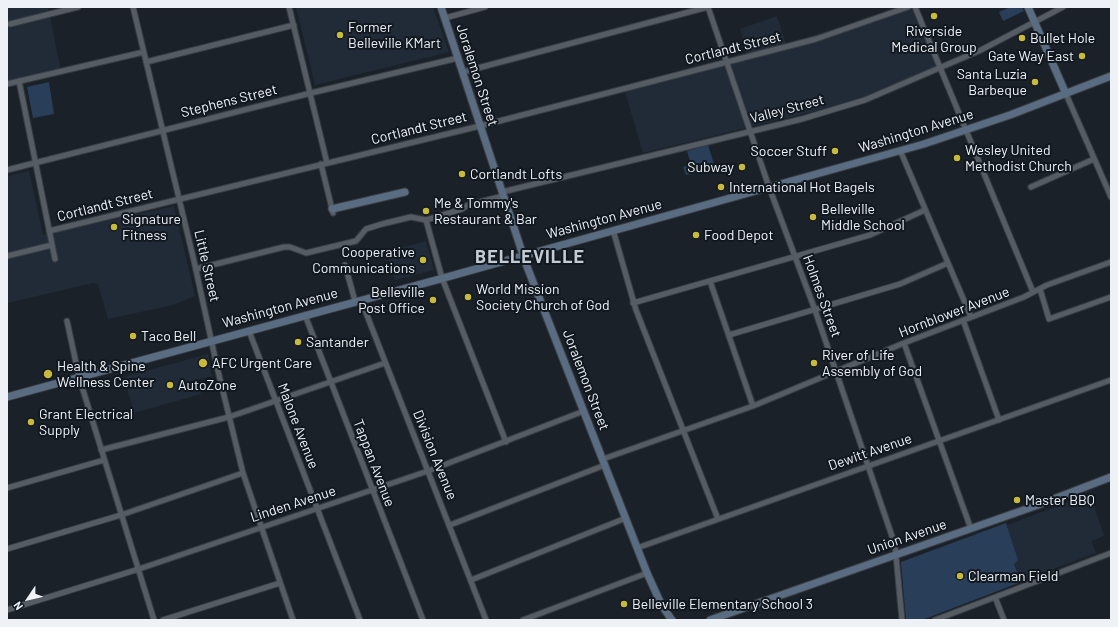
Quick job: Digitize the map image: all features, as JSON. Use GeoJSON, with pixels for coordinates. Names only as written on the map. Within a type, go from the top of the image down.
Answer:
{"type":"FeatureCollection","features":[{"type":"Feature","properties":{"kind":"main road","name":"Joralemon Street"},"geometry":{"type":"LineString","coordinates":[[441,7],[502,194],[524,255],[647,573],[662,606],[672,620]]}},
{"type":"Feature","properties":{"kind":"main road"},"geometry":{"type":"LineString","coordinates":[[1028,7],[1036,22],[1066,94]]}},
{"type":"Feature","properties":{"kind":"main road","name":"Washington Avenue"},"geometry":{"type":"LineString","coordinates":[[7,397],[442,278],[900,150],[966,130],[1111,76]]}},
{"type":"Feature","properties":{"kind":"main road"},"geometry":{"type":"LineString","coordinates":[[333,211],[405,192]]}},
{"type":"Feature","properties":{"kind":"main road","name":"Union Avenue"},"geometry":{"type":"LineString","coordinates":[[710,620],[971,529],[1111,477]]}},
{"type":"Feature","properties":{"kind":"street"},"geometry":{"type":"LineString","coordinates":[[10,24],[78,7]]}},
{"type":"Feature","properties":{"kind":"street","name":"Little Street"},"geometry":{"type":"LineString","coordinates":[[133,7],[243,473],[293,620]]}},
{"type":"Feature","properties":{"kind":"street"},"geometry":{"type":"LineString","coordinates":[[289,7],[328,163]]}},
{"type":"Feature","properties":{"kind":"street"},"geometry":{"type":"LineString","coordinates":[[444,18],[485,7]]}},
{"type":"Feature","properties":{"kind":"street"},"geometry":{"type":"LineString","coordinates":[[463,72],[708,7]]}},
{"type":"Feature","properties":{"kind":"street","name":"Holmes Street"},"geometry":{"type":"LineString","coordinates":[[708,7],[769,187],[815,310],[895,545],[902,620]]}},
{"type":"Feature","properties":{"kind":"street","name":"Cortlandt Street"},"geometry":{"type":"LineString","coordinates":[[49,231],[480,126],[816,39],[908,7]]}},
{"type":"Feature","properties":{"kind":"street"},"geometry":{"type":"LineString","coordinates":[[915,7],[1033,292]]}},
{"type":"Feature","properties":{"kind":"street","name":"Valley Street"},"geometry":{"type":"LineString","coordinates":[[426,220],[462,210],[468,205],[502,194],[802,119],[865,100],[982,50],[1064,7]]}},
{"type":"Feature","properties":{"kind":"street"},"geometry":{"type":"LineString","coordinates":[[146,62],[294,25]]}},
{"type":"Feature","properties":{"kind":"street"},"geometry":{"type":"LineString","coordinates":[[7,84],[144,52]]}},
{"type":"Feature","properties":{"kind":"street","name":"Stephens Street"},"geometry":{"type":"LineString","coordinates":[[7,170],[162,130],[458,58]]}},
{"type":"Feature","properties":{"kind":"street"},"geometry":{"type":"LineString","coordinates":[[19,81],[55,259]]}},
{"type":"Feature","properties":{"kind":"street"},"geometry":{"type":"LineString","coordinates":[[1066,94],[1111,196]]}},
{"type":"Feature","properties":{"kind":"street"},"geometry":{"type":"LineString","coordinates":[[900,150],[972,317]]}},
{"type":"Feature","properties":{"kind":"street"},"geometry":{"type":"LineString","coordinates":[[1031,187],[1094,159]]}},
{"type":"Feature","properties":{"kind":"street"},"geometry":{"type":"LineString","coordinates":[[321,164],[333,211]]}},
{"type":"Feature","properties":{"kind":"street"},"geometry":{"type":"LineString","coordinates":[[633,303],[870,234],[925,210]]}},
{"type":"Feature","properties":{"kind":"street"},"geometry":{"type":"LineString","coordinates":[[196,269],[284,247],[306,253],[356,241],[366,229],[382,224],[411,217],[426,220],[442,278],[506,442]]}},
{"type":"Feature","properties":{"kind":"street"},"geometry":{"type":"LineString","coordinates":[[613,230],[633,303],[718,519]]}},
{"type":"Feature","properties":{"kind":"street"},"geometry":{"type":"LineString","coordinates":[[7,256],[52,245]]}},
{"type":"Feature","properties":{"kind":"street","name":"Hornblower Avenue"},"geometry":{"type":"LineString","coordinates":[[450,525],[683,430],[753,406],[963,320],[1024,297],[1040,289],[1111,262]]}},
{"type":"Feature","properties":{"kind":"street"},"geometry":{"type":"LineString","coordinates":[[729,335],[900,284],[948,263]]}},
{"type":"Feature","properties":{"kind":"street","name":"Division Avenue"},"geometry":{"type":"LineString","coordinates":[[345,265],[450,525],[486,620]]}},
{"type":"Feature","properties":{"kind":"street"},"geometry":{"type":"LineString","coordinates":[[710,280],[753,406]]}},
{"type":"Feature","properties":{"kind":"street"},"geometry":{"type":"LineString","coordinates":[[1040,289],[1049,319],[1111,297]]}},
{"type":"Feature","properties":{"kind":"street","name":"Tappan Avenue"},"geometry":{"type":"LineString","coordinates":[[305,315],[422,620]]}},
{"type":"Feature","properties":{"kind":"street"},"geometry":{"type":"LineString","coordinates":[[963,320],[999,420]]}},
{"type":"Feature","properties":{"kind":"street"},"geometry":{"type":"LineString","coordinates":[[68,321],[79,377],[154,620]]}},
{"type":"Feature","properties":{"kind":"street","name":"Malone Avenue"},"geometry":{"type":"LineString","coordinates":[[249,331],[360,620]]}},
{"type":"Feature","properties":{"kind":"street"},"geometry":{"type":"LineString","coordinates":[[904,344],[971,529]]}},
{"type":"Feature","properties":{"kind":"street"},"geometry":{"type":"LineString","coordinates":[[101,450],[229,417],[385,363]]}},
{"type":"Feature","properties":{"kind":"street","name":"Dewitt Avenue"},"geometry":{"type":"LineString","coordinates":[[638,548],[1111,380]]}},
{"type":"Feature","properties":{"kind":"street","name":"Linden Avenue"},"geometry":{"type":"LineString","coordinates":[[7,610],[139,569],[428,471],[584,411]]}},
{"type":"Feature","properties":{"kind":"street"},"geometry":{"type":"LineString","coordinates":[[7,488],[104,460]]}},
{"type":"Feature","properties":{"kind":"street"},"geometry":{"type":"LineString","coordinates":[[7,549],[121,515],[243,473]]}},
{"type":"Feature","properties":{"kind":"street"},"geometry":{"type":"LineString","coordinates":[[471,580],[626,518]]}},
{"type":"Feature","properties":{"kind":"street"},"geometry":{"type":"LineString","coordinates":[[935,620],[1111,553]]}},
{"type":"Feature","properties":{"kind":"street"},"geometry":{"type":"LineString","coordinates":[[523,620],[647,573]]}},
{"type":"Feature","properties":{"kind":"street"},"geometry":{"type":"LineString","coordinates":[[163,620],[280,583]]}},
{"type":"Feature","properties":{"kind":"street"},"geometry":{"type":"LineString","coordinates":[[995,597],[1004,620]]}},
{"type":"Feature","properties":{"kind":"shaded area"},"geometry":{"type":"Polygon","coordinates":[[[7,7],[48,7],[61,71],[7,84],[7,7]]]}},
{"type":"Feature","properties":{"kind":"shaded area"},"geometry":{"type":"Polygon","coordinates":[[[296,7],[433,7],[449,52],[315,85],[296,7]]]}},
{"type":"Feature","properties":{"kind":"shaded area"},"geometry":{"type":"Polygon","coordinates":[[[906,7],[915,7],[940,67],[853,102],[643,153],[624,88],[747,55],[740,29],[777,16],[786,44],[906,7]]]}},
{"type":"Feature","properties":{"kind":"shaded area"},"geometry":{"type":"Polygon","coordinates":[[[1010,7],[1022,7],[1024,11],[1003,21],[999,12],[1010,7]]]}},
{"type":"Feature","properties":{"kind":"shaded area"},"geometry":{"type":"Polygon","coordinates":[[[49,82],[54,114],[33,118],[27,87],[49,82]]]}},
{"type":"Feature","properties":{"kind":"shaded area"},"geometry":{"type":"Polygon","coordinates":[[[708,145],[715,167],[686,175],[683,167],[691,164],[687,151],[708,145]]]}},
{"type":"Feature","properties":{"kind":"shaded area"},"geometry":{"type":"Polygon","coordinates":[[[29,171],[43,235],[174,206],[195,296],[173,305],[108,319],[98,284],[93,283],[7,303],[7,176],[29,171]]]}},
{"type":"Feature","properties":{"kind":"shaded area","name":"Cooperative Communications"},"geometry":{"type":"Polygon","coordinates":[[[426,241],[434,270],[395,280],[386,252],[426,241]]]}},
{"type":"Feature","properties":{"kind":"shaded area"},"geometry":{"type":"Polygon","coordinates":[[[208,354],[212,376],[195,380],[201,394],[134,413],[124,377],[208,354]]]}},
{"type":"Feature","properties":{"kind":"shaded area"},"geometry":{"type":"Polygon","coordinates":[[[1090,494],[1104,536],[1091,541],[1096,553],[1021,581],[1014,563],[1007,525],[1090,494]]]}},
{"type":"Feature","properties":{"kind":"shaded area","name":"Clearman Field"},"geometry":{"type":"Polygon","coordinates":[[[1006,523],[1018,560],[1014,564],[1021,582],[922,620],[906,620],[901,562],[1006,523]]]}},
{"type":"Feature","properties":{"kind":"place","name":"Riverside Medical Group"},"geometry":{"type":"Point","coordinates":[934,16]}},
{"type":"Feature","properties":{"kind":"place","name":"Former Belleville KMart"},"geometry":{"type":"Point","coordinates":[340,35]}},
{"type":"Feature","properties":{"kind":"place","name":"Bullet Hole"},"geometry":{"type":"Point","coordinates":[1022,38]}},
{"type":"Feature","properties":{"kind":"place","name":"Gate Way East"},"geometry":{"type":"Point","coordinates":[1082,56]}},
{"type":"Feature","properties":{"kind":"place","name":"Santa Luzia Barbeque"},"geometry":{"type":"Point","coordinates":[1035,82]}},
{"type":"Feature","properties":{"kind":"place","name":"Soccer Stuff"},"geometry":{"type":"Point","coordinates":[835,151]}},
{"type":"Feature","properties":{"kind":"place","name":"Wesley United Methodist Church"},"geometry":{"type":"Point","coordinates":[957,158]}},
{"type":"Feature","properties":{"kind":"place","name":"Subway"},"geometry":{"type":"Point","coordinates":[742,167]}},
{"type":"Feature","properties":{"kind":"place","name":"Cortlandt Lofts"},"geometry":{"type":"Point","coordinates":[462,174]}},
{"type":"Feature","properties":{"kind":"place","name":"International Hot Bagels"},"geometry":{"type":"Point","coordinates":[721,187]}},
{"type":"Feature","properties":{"kind":"place","name":"Me & Tommy's Restaurant & Bar"},"geometry":{"type":"Point","coordinates":[426,211]}},
{"type":"Feature","properties":{"kind":"place","name":"Belleville Middle School"},"geometry":{"type":"Point","coordinates":[813,217]}},
{"type":"Feature","properties":{"kind":"place","name":"Signature Fitness"},"geometry":{"type":"Point","coordinates":[114,227]}},
{"type":"Feature","properties":{"kind":"place","name":"Food Depot"},"geometry":{"type":"Point","coordinates":[696,235]}},
{"type":"Feature","properties":{"kind":"place","name":"Cooperative Communications"},"geometry":{"type":"Point","coordinates":[423,260]}},
{"type":"Feature","properties":{"kind":"place","name":"World Mission Society Church of God"},"geometry":{"type":"Point","coordinates":[468,297]}},
{"type":"Feature","properties":{"kind":"place","name":"Belleville Post Office"},"geometry":{"type":"Point","coordinates":[433,300]}},
{"type":"Feature","properties":{"kind":"place","name":"Taco Bell"},"geometry":{"type":"Point","coordinates":[133,336]}},
{"type":"Feature","properties":{"kind":"place","name":"Santander"},"geometry":{"type":"Point","coordinates":[298,342]}},
{"type":"Feature","properties":{"kind":"place","name":"AFC Urgent Care"},"geometry":{"type":"Point","coordinates":[203,363]}},
{"type":"Feature","properties":{"kind":"place","name":"River of Life Assembly of God"},"geometry":{"type":"Point","coordinates":[814,363]}},
{"type":"Feature","properties":{"kind":"place","name":"Health & Spine Wellness Center"},"geometry":{"type":"Point","coordinates":[48,374]}},
{"type":"Feature","properties":{"kind":"place","name":"AutoZone"},"geometry":{"type":"Point","coordinates":[170,385]}},
{"type":"Feature","properties":{"kind":"place","name":"Grant Electrical Supply"},"geometry":{"type":"Point","coordinates":[31,422]}},
{"type":"Feature","properties":{"kind":"place","name":"Master BBQ"},"geometry":{"type":"Point","coordinates":[1017,500]}},
{"type":"Feature","properties":{"kind":"place","name":"Clearman Field"},"geometry":{"type":"Point","coordinates":[960,576]}},
{"type":"Feature","properties":{"kind":"place","name":"Belleville Elementary School 3"},"geometry":{"type":"Point","coordinates":[624,604]}},
{"type":"Feature","properties":{"kind":"district","name":"BELLEVILLE"},"geometry":{"type":"Point","coordinates":[530,257]}}]}
